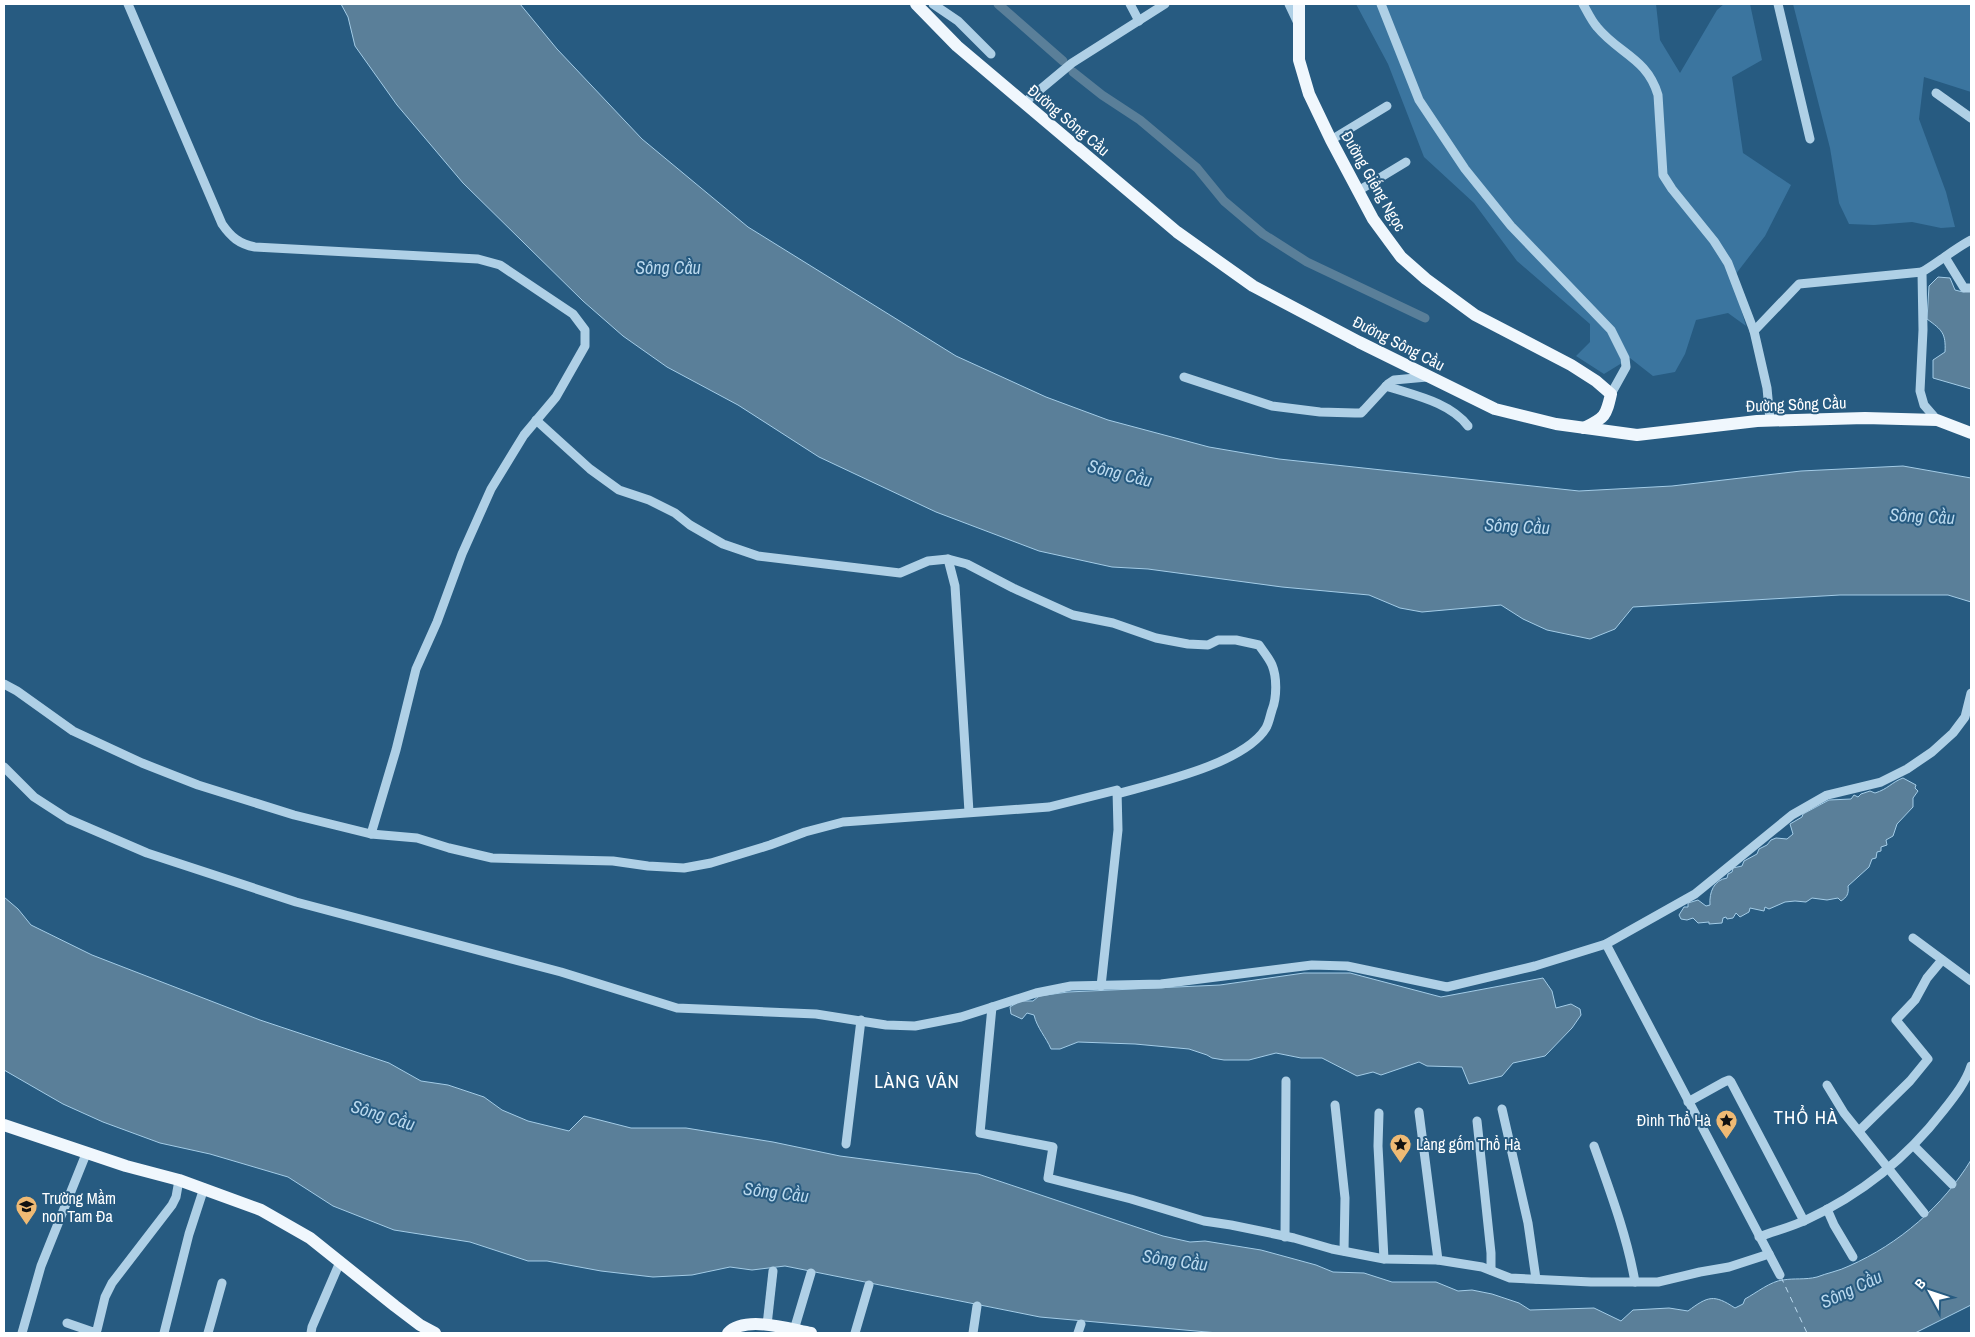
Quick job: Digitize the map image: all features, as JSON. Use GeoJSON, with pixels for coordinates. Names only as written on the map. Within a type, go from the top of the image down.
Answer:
{"type":"FeatureCollection","features":[{"type":"Feature","properties":{"kind":"main road","name":"Đường Sông Cầu"},"geometry":{"type":"LineString","coordinates":[[916,4],[957,46],[1177,232],[1253,286],[1494,409],[1556,424],[1637,435],[1770,420],[1865,418],[1937,420],[1971,433]]}},
{"type":"Feature","properties":{"kind":"main road","name":"Đường Giếng Ngọc"},"geometry":{"type":"LineString","coordinates":[[1299,4],[1299,60],[1309,94],[1373,219],[1396,251],[1426,279],[1475,315],[1571,365],[1596,380],[1611,394]]}},
{"type":"Feature","properties":{"kind":"main road"},"geometry":{"type":"LineString","coordinates":[[1584,428],[1597,422],[1606,414],[1611,394]]}},
{"type":"Feature","properties":{"kind":"main road"},"geometry":{"type":"LineString","coordinates":[[4,1125],[86,1154],[204,1188],[261,1210],[310,1238],[395,1306],[420,1325],[435,1333]]}},
{"type":"Feature","properties":{"kind":"main road"},"geometry":{"type":"LineString","coordinates":[[728,1333],[737,1327],[755,1323],[811,1333]]}},
{"type":"Feature","properties":{"kind":"street"},"geometry":{"type":"LineString","coordinates":[[128,4],[222,224],[238,242],[255,247],[478,259],[500,265],[573,314],[585,330],[585,346],[556,397],[524,435],[491,489],[462,554],[437,622],[416,669],[396,750],[371,834]]}},
{"type":"Feature","properties":{"kind":"street"},"geometry":{"type":"LineString","coordinates":[[933,4],[958,21],[991,54]]}},
{"type":"Feature","properties":{"kind":"street"},"geometry":{"type":"LineString","coordinates":[[1130,4],[1139,21]]}},
{"type":"Feature","properties":{"kind":"street"},"geometry":{"type":"LineString","coordinates":[[1024,103],[1072,63],[1165,4]]}},
{"type":"Feature","properties":{"kind":"street"},"geometry":{"type":"LineString","coordinates":[[1289,4],[1299,24]]}},
{"type":"Feature","properties":{"kind":"street"},"geometry":{"type":"LineString","coordinates":[[1381,4],[1419,100],[1465,169],[1511,226],[1611,330],[1625,358],[1626,367],[1611,394]]}},
{"type":"Feature","properties":{"kind":"street"},"geometry":{"type":"LineString","coordinates":[[1583,4],[1596,27],[1638,62],[1648,73],[1655,85],[1658,95],[1663,175],[1723,254],[1754,331],[1767,388],[1770,420]]}},
{"type":"Feature","properties":{"kind":"street"},"geometry":{"type":"LineString","coordinates":[[1778,4],[1810,139]]}},
{"type":"Feature","properties":{"kind":"street"},"geometry":{"type":"LineString","coordinates":[[1936,93],[1971,118]]}},
{"type":"Feature","properties":{"kind":"street"},"geometry":{"type":"LineString","coordinates":[[1331,140],[1388,106]]}},
{"type":"Feature","properties":{"kind":"street"},"geometry":{"type":"LineString","coordinates":[[1358,191],[1406,162]]}},
{"type":"Feature","properties":{"kind":"street"},"geometry":{"type":"LineString","coordinates":[[1754,331],[1799,284],[1922,272],[1971,240]]}},
{"type":"Feature","properties":{"kind":"street"},"geometry":{"type":"LineString","coordinates":[[1945,257],[1960,284],[1964,288],[1971,288]]}},
{"type":"Feature","properties":{"kind":"street"},"geometry":{"type":"LineString","coordinates":[[1922,272],[1923,330],[1920,391],[1924,405],[1937,420]]}},
{"type":"Feature","properties":{"kind":"street"},"geometry":{"type":"LineString","coordinates":[[1184,377],[1272,406],[1320,412],[1360,413],[1394,380],[1429,376]]}},
{"type":"Feature","properties":{"kind":"street"},"geometry":{"type":"LineString","coordinates":[[1386,386],[1447,408],[1464,420],[1468,426]]}},
{"type":"Feature","properties":{"kind":"street"},"geometry":{"type":"LineString","coordinates":[[536,420],[590,469],[619,490],[649,500],[675,513],[690,525],[724,544],[758,556],[900,574],[928,561],[948,559],[967,564],[1073,615],[1113,623],[1156,638],[1188,644],[1208,645],[1218,640],[1236,640],[1259,646],[1272,665],[1276,688],[1274,706],[1266,728],[1252,742],[1228,758],[1198,771],[1117,794]]}},
{"type":"Feature","properties":{"kind":"street"},"geometry":{"type":"LineString","coordinates":[[948,559],[955,586],[970,812]]}},
{"type":"Feature","properties":{"kind":"street"},"geometry":{"type":"LineString","coordinates":[[4,684],[17,691],[73,732],[142,764],[198,785],[294,815],[371,834],[417,838],[492,858],[613,861],[684,868],[711,863],[805,832],[844,822],[1049,807],[1117,790],[1117,839],[1101,986]]}},
{"type":"Feature","properties":{"kind":"street"},"geometry":{"type":"LineString","coordinates":[[4,767],[34,798],[68,819],[147,853],[296,902],[561,972],[677,1008],[816,1014],[886,1024],[915,1026],[934,1023],[992,1008],[1036,993],[1062,988],[1161,984],[1205,980],[1312,965],[1347,966],[1447,988],[1535,966],[1606,944],[1695,894],[1792,815],[1827,795],[1881,782],[1932,752],[1953,733],[1965,717],[1971,693]]}},
{"type":"Feature","properties":{"kind":"street"},"geometry":{"type":"LineString","coordinates":[[1913,938],[1971,981]]}},
{"type":"Feature","properties":{"kind":"street"},"geometry":{"type":"LineString","coordinates":[[1606,944],[1780,1275]]}},
{"type":"Feature","properties":{"kind":"street"},"geometry":{"type":"LineString","coordinates":[[1859,1132],[1910,1081],[1928,1059],[1896,1020],[1914,1000],[1927,978],[1942,960]]}},
{"type":"Feature","properties":{"kind":"street"},"geometry":{"type":"LineString","coordinates":[[992,1008],[980,1132],[1053,1147],[1048,1178],[1131,1199],[1204,1222],[1230,1224],[1384,1259],[1438,1260],[1482,1267],[1510,1278],[1658,1282],[1729,1267],[1769,1254]]}},
{"type":"Feature","properties":{"kind":"street"},"geometry":{"type":"LineString","coordinates":[[846,1144],[861,1020]]}},
{"type":"Feature","properties":{"kind":"street"},"geometry":{"type":"LineString","coordinates":[[1760,1237],[1804,1221],[1827,1209],[1888,1170],[1929,1130],[1952,1099],[1969,1073],[1971,1066]]}},
{"type":"Feature","properties":{"kind":"street"},"geometry":{"type":"LineString","coordinates":[[1285,1236],[1286,1080]]}},
{"type":"Feature","properties":{"kind":"street"},"geometry":{"type":"LineString","coordinates":[[1688,1102],[1724,1082],[1729,1080],[1731,1082],[1804,1221]]}},
{"type":"Feature","properties":{"kind":"street"},"geometry":{"type":"LineString","coordinates":[[1828,1085],[1844,1113],[1924,1213]]}},
{"type":"Feature","properties":{"kind":"street"},"geometry":{"type":"LineString","coordinates":[[1335,1105],[1345,1198],[1344,1251]]}},
{"type":"Feature","properties":{"kind":"street"},"geometry":{"type":"LineString","coordinates":[[1502,1109],[1528,1223],[1536,1279]]}},
{"type":"Feature","properties":{"kind":"street"},"geometry":{"type":"LineString","coordinates":[[1418,1112],[1438,1260]]}},
{"type":"Feature","properties":{"kind":"street"},"geometry":{"type":"LineString","coordinates":[[1378,1113],[1384,1259]]}},
{"type":"Feature","properties":{"kind":"street"},"geometry":{"type":"LineString","coordinates":[[1477,1121],[1491,1253],[1491,1270]]}},
{"type":"Feature","properties":{"kind":"street"},"geometry":{"type":"LineString","coordinates":[[1594,1146],[1624,1237],[1635,1282]]}},
{"type":"Feature","properties":{"kind":"street"},"geometry":{"type":"LineString","coordinates":[[1914,1146],[1952,1184]]}},
{"type":"Feature","properties":{"kind":"street"},"geometry":{"type":"LineString","coordinates":[[22,1333],[41,1266],[86,1154]]}},
{"type":"Feature","properties":{"kind":"street"},"geometry":{"type":"LineString","coordinates":[[67,1323],[93,1332],[97,1330],[105,1297],[112,1282],[172,1204],[179,1180]]}},
{"type":"Feature","properties":{"kind":"street"},"geometry":{"type":"LineString","coordinates":[[164,1333],[188,1234],[204,1188]]}},
{"type":"Feature","properties":{"kind":"street"},"geometry":{"type":"LineString","coordinates":[[1827,1209],[1853,1257]]}},
{"type":"Feature","properties":{"kind":"street"},"geometry":{"type":"LineString","coordinates":[[311,1333],[340,1262]]}},
{"type":"Feature","properties":{"kind":"street"},"geometry":{"type":"LineString","coordinates":[[767,1325],[773,1271]]}},
{"type":"Feature","properties":{"kind":"street"},"geometry":{"type":"LineString","coordinates":[[794,1330],[811,1273]]}},
{"type":"Feature","properties":{"kind":"street"},"geometry":{"type":"LineString","coordinates":[[208,1333],[222,1282]]}},
{"type":"Feature","properties":{"kind":"street"},"geometry":{"type":"LineString","coordinates":[[855,1333],[869,1285]]}},
{"type":"Feature","properties":{"kind":"street"},"geometry":{"type":"LineString","coordinates":[[973,1333],[977,1306]]}},
{"type":"Feature","properties":{"kind":"shaded area"},"geometry":{"type":"Polygon","coordinates":[[[1356,4],[1656,4],[1660,40],[1680,73],[1717,10],[1724,4],[1750,4],[1762,60],[1732,77],[1743,153],[1791,185],[1765,236],[1732,279],[1746,326],[1728,313],[1696,320],[1685,354],[1675,372],[1653,376],[1630,358],[1604,374],[1576,356],[1590,342],[1590,324],[1517,261],[1474,203],[1424,157],[1388,64],[1356,4]]]}},
{"type":"Feature","properties":{"kind":"shaded area"},"geometry":{"type":"Polygon","coordinates":[[[1793,4],[1971,4],[1971,92],[1924,77],[1919,119],[1946,192],[1955,227],[1941,228],[1912,222],[1874,225],[1849,224],[1839,203],[1830,148],[1793,4]]]}},
{"type":"Feature","properties":{"kind":"water","name":"Sông Cầu"},"geometry":{"type":"Polygon","coordinates":[[[341,4],[520,4],[557,49],[642,139],[748,227],[956,356],[1046,397],[1108,420],[1209,447],[1279,459],[1579,491],[1672,486],[1801,471],[1903,466],[1971,478],[1971,602],[1948,595],[1840,595],[1633,607],[1615,629],[1590,639],[1547,630],[1523,619],[1501,605],[1422,612],[1400,608],[1369,595],[1282,587],[1148,569],[1112,567],[1039,551],[936,512],[819,457],[738,405],[667,367],[623,336],[583,301],[463,183],[397,105],[355,46],[348,17],[341,4]]]}},
{"type":"Feature","properties":{"kind":"water"},"geometry":{"type":"Polygon","coordinates":[[[1938,277],[1950,278],[1955,290],[1963,292],[1971,290],[1971,389],[1933,378],[1933,360],[1945,352],[1945,340],[1942,332],[1927,319],[1929,286],[1938,277]]]}},
{"type":"Feature","properties":{"kind":"water"},"geometry":{"type":"Polygon","coordinates":[[[1903,778],[1916,785],[1915,788],[1918,791],[1913,798],[1913,807],[1897,824],[1893,836],[1886,840],[1887,845],[1881,847],[1881,851],[1877,852],[1876,858],[1872,859],[1869,867],[1848,886],[1847,895],[1841,901],[1838,898],[1827,900],[1812,898],[1806,902],[1785,902],[1769,909],[1765,907],[1764,911],[1750,908],[1749,912],[1740,917],[1736,913],[1733,918],[1723,918],[1722,923],[1698,923],[1693,918],[1681,919],[1679,915],[1684,907],[1688,907],[1688,903],[1698,900],[1706,906],[1710,905],[1713,887],[1722,879],[1727,878],[1733,868],[1742,866],[1744,861],[1757,854],[1759,849],[1767,845],[1771,840],[1776,838],[1787,839],[1793,834],[1790,824],[1802,817],[1803,814],[1829,800],[1851,799],[1854,795],[1858,797],[1870,791],[1875,793],[1903,778]]]}},
{"type":"Feature","properties":{"kind":"water","name":"Sông Cầu"},"geometry":{"type":"Polygon","coordinates":[[[4,897],[18,909],[31,925],[92,955],[260,1020],[389,1063],[421,1081],[448,1085],[484,1097],[502,1110],[528,1121],[569,1131],[584,1116],[631,1128],[686,1128],[773,1142],[840,1156],[978,1174],[1163,1236],[1190,1242],[1205,1241],[1261,1250],[1316,1265],[1333,1272],[1364,1273],[1392,1282],[1436,1282],[1458,1291],[1472,1290],[1492,1294],[1519,1303],[1530,1310],[1594,1308],[1621,1321],[1633,1310],[1669,1308],[1688,1311],[1701,1302],[1711,1299],[1722,1300],[1735,1308],[1743,1304],[1745,1299],[1778,1281],[1813,1278],[1837,1271],[1885,1247],[1933,1208],[1960,1177],[1971,1160],[1971,1305],[1915,1333],[1218,1333],[1040,1317],[785,1266],[752,1270],[730,1267],[692,1275],[653,1277],[601,1271],[547,1261],[528,1261],[470,1242],[394,1230],[333,1206],[288,1177],[210,1154],[160,1143],[103,1122],[63,1104],[4,1070],[4,897]]]}},
{"type":"Feature","properties":{"kind":"water"},"geometry":{"type":"Polygon","coordinates":[[[1304,973],[1350,973],[1441,997],[1543,978],[1552,991],[1556,1008],[1571,1004],[1580,1009],[1581,1015],[1572,1028],[1545,1056],[1513,1063],[1502,1076],[1469,1084],[1462,1067],[1427,1066],[1419,1062],[1381,1075],[1373,1072],[1357,1076],[1322,1058],[1301,1058],[1276,1053],[1249,1060],[1224,1060],[1212,1058],[1189,1049],[1135,1044],[1078,1042],[1060,1049],[1051,1049],[1034,1015],[1027,1013],[1022,1019],[1011,1014],[1010,1007],[1020,1001],[1033,1001],[1039,996],[1068,992],[1220,985],[1304,973]]]}},
{"type":"Feature","properties":{"kind":"waterway"},"geometry":{"type":"LineString","coordinates":[[998,4],[1063,61]]}},
{"type":"Feature","properties":{"kind":"waterway"},"geometry":{"type":"LineString","coordinates":[[1073,72],[1102,95],[1140,120],[1197,168],[1224,201],[1263,234],[1307,262],[1425,318]]}},
{"type":"Feature","properties":{"kind":"ferry route"},"geometry":{"type":"LineString","coordinates":[[1781,1277],[1807,1333]]}},
{"type":"Feature","properties":{"kind":"place","name":"Đình Thổ Hà"},"geometry":{"type":"Point","coordinates":[1727,1139]}},
{"type":"Feature","properties":{"kind":"place","name":"Làng gốm Thổ Hà"},"geometry":{"type":"Point","coordinates":[1400,1163]}},
{"type":"Feature","properties":{"kind":"place","name":"Trường Mầm non Tam Đa"},"geometry":{"type":"Point","coordinates":[26,1226]}},
{"type":"Feature","properties":{"kind":"district","name":"LÀNG VÂN"},"geometry":{"type":"Point","coordinates":[917,1081]}},
{"type":"Feature","properties":{"kind":"district","name":"THỔ HÀ"},"geometry":{"type":"Point","coordinates":[1806,1117]}}]}
